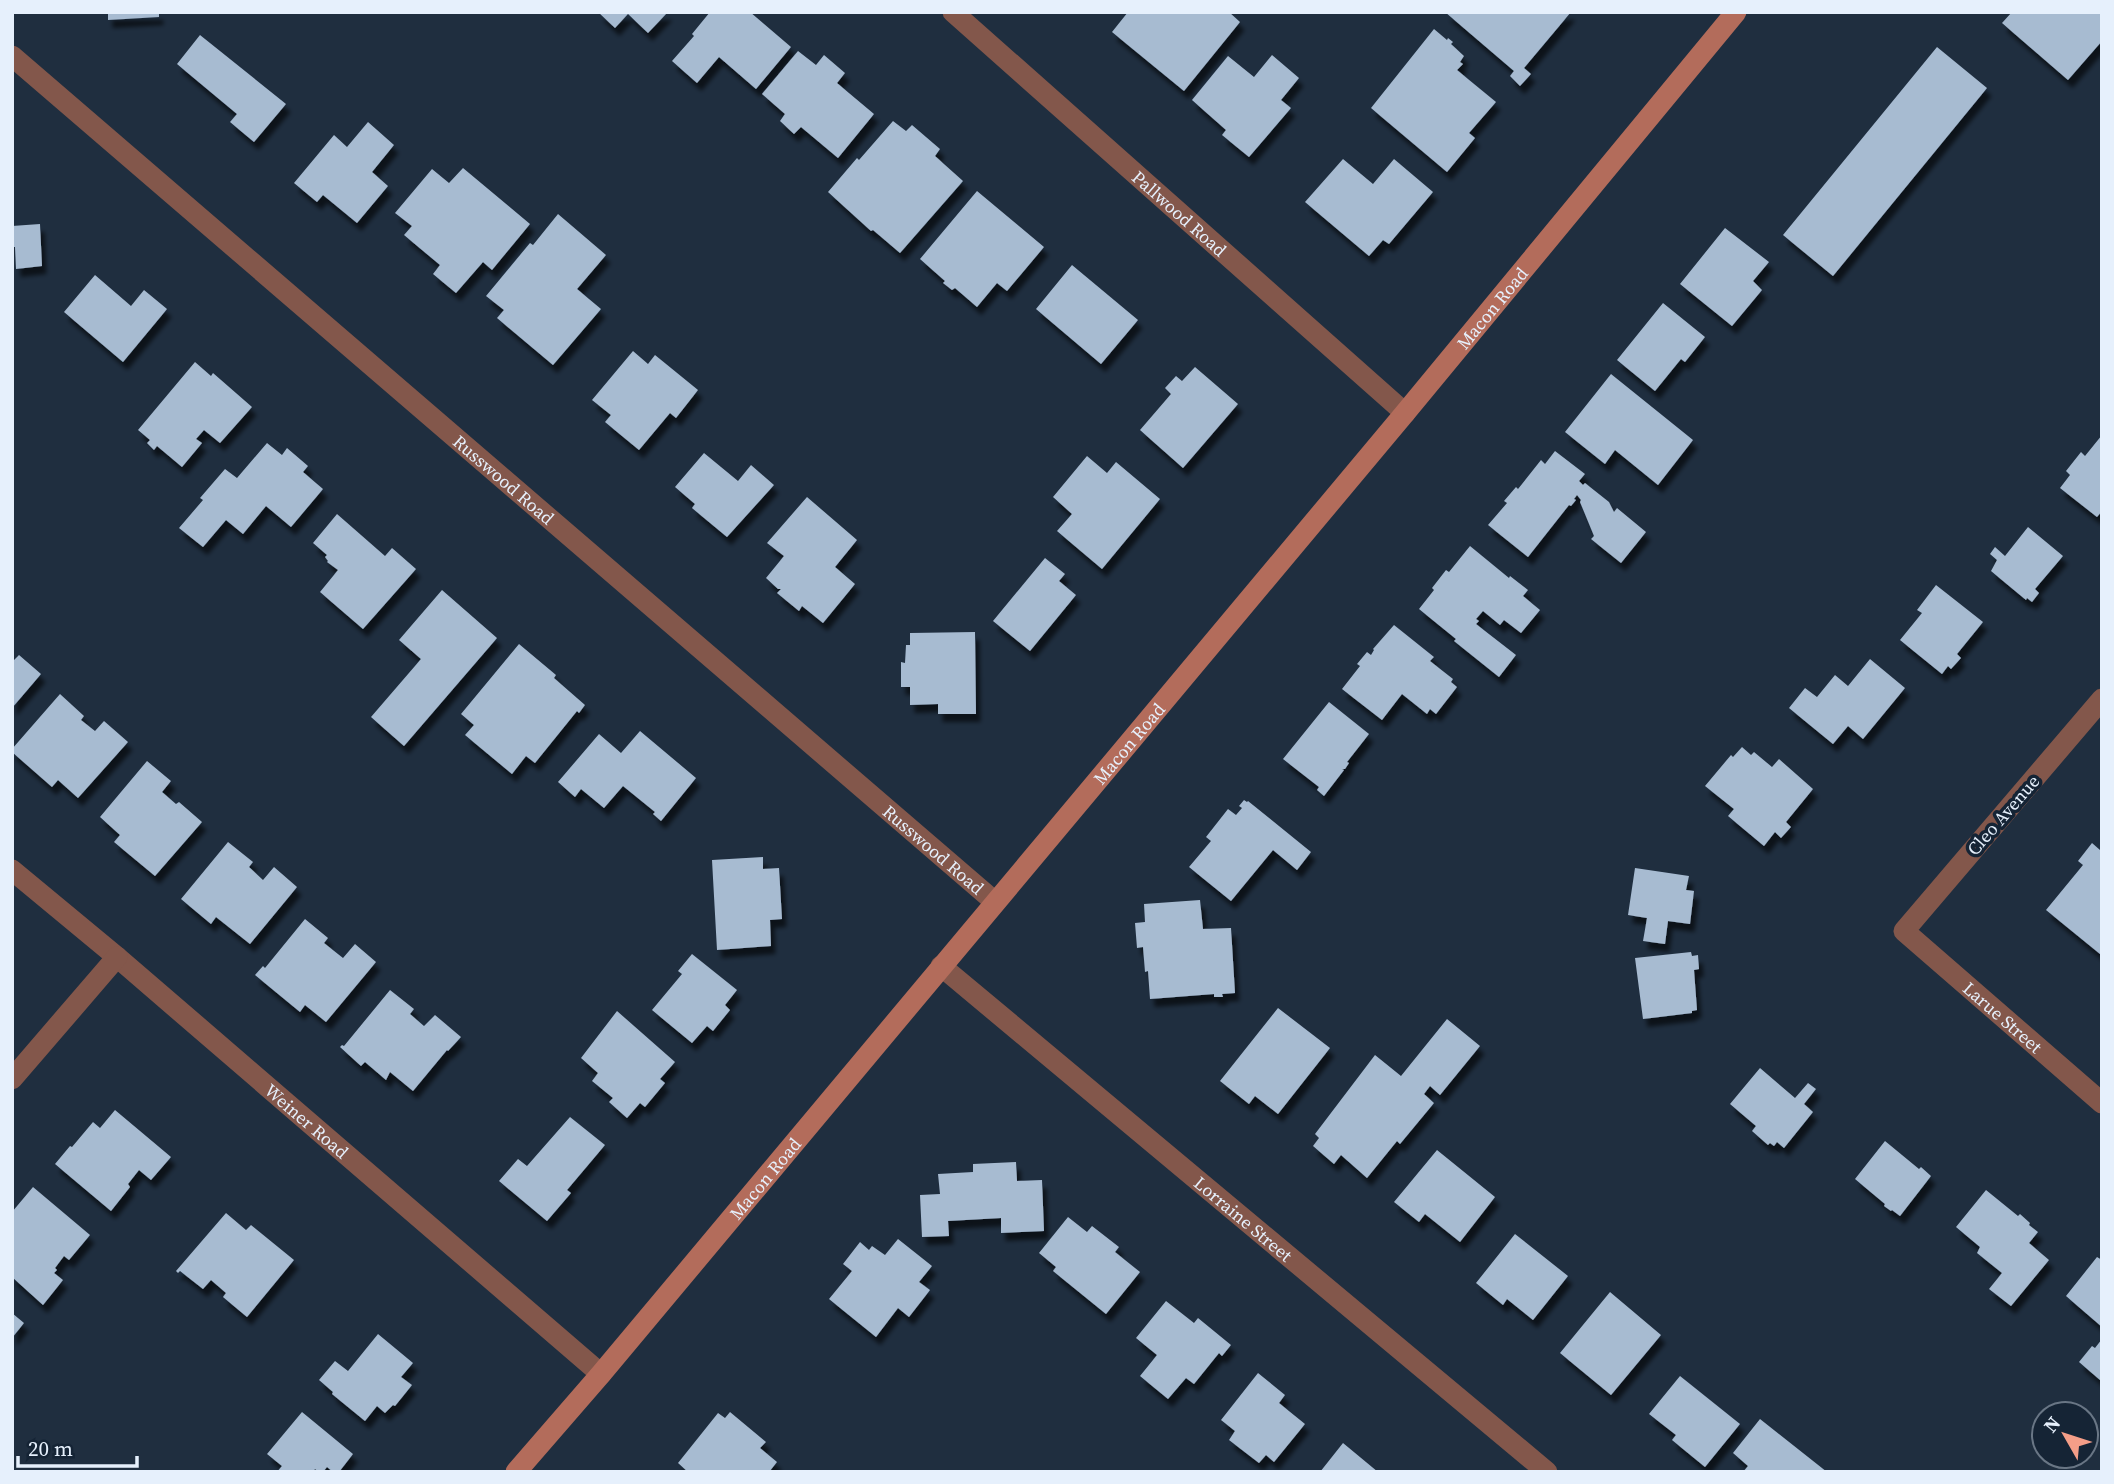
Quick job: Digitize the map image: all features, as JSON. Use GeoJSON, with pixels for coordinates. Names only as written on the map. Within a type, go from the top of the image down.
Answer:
{"type":"FeatureCollection","features":[{"type":"Feature","properties":{"kind":"main road","name":"Macon Road"},"geometry":{"type":"LineString","coordinates":[[516,1472],[1405,413],[1736,12]]}},
{"type":"Feature","properties":{"kind":"street","name":"Pallwood Road"},"geometry":{"type":"LineString","coordinates":[[953,12],[1405,413]]}},
{"type":"Feature","properties":{"kind":"street","name":"Russwood Road"},"geometry":{"type":"LineString","coordinates":[[12,56],[995,902]]}},
{"type":"Feature","properties":{"kind":"street","name":"Cleo Avenue"},"geometry":{"type":"LineString","coordinates":[[1904,931],[2102,699]]}},
{"type":"Feature","properties":{"kind":"street","name":"Weiner Road"},"geometry":{"type":"LineString","coordinates":[[12,870],[117,957],[601,1374]]}},
{"type":"Feature","properties":{"kind":"street","name":"Larue Street"},"geometry":{"type":"LineString","coordinates":[[1904,931],[2102,1102]]}},
{"type":"Feature","properties":{"kind":"street"},"geometry":{"type":"LineString","coordinates":[[12,1079],[117,957]]}},
{"type":"Feature","properties":{"kind":"street","name":"Lorraine Street"},"geometry":{"type":"LineString","coordinates":[[941,966],[1547,1472]]}},
{"type":"Feature","properties":{"kind":"building"},"geometry":{"type":"Polygon","coordinates":[[[108,12],[159,12],[159,17],[108,20],[108,12]]]}},
{"type":"Feature","properties":{"kind":"building"},"geometry":{"type":"Polygon","coordinates":[[[598,12],[668,12],[648,33],[628,14],[615,28],[598,12]]]}},
{"type":"Feature","properties":{"kind":"building"},"geometry":{"type":"Polygon","coordinates":[[[710,12],[750,12],[791,47],[756,89],[719,57],[697,83],[672,61],[710,12]]]}},
{"type":"Feature","properties":{"kind":"building"},"geometry":{"type":"Polygon","coordinates":[[[1128,12],[1229,12],[1240,22],[1184,91],[1112,32],[1128,12]]]}},
{"type":"Feature","properties":{"kind":"building"},"geometry":{"type":"Polygon","coordinates":[[[1445,12],[1571,12],[1524,68],[1531,74],[1520,86],[1510,76],[1514,71],[1445,12]]]}},
{"type":"Feature","properties":{"kind":"building"},"geometry":{"type":"Polygon","coordinates":[[[2012,12],[2102,12],[2102,41],[2068,80],[2002,23],[2012,12]]]}},
{"type":"Feature","properties":{"kind":"building"},"geometry":{"type":"Polygon","coordinates":[[[1434,29],[1453,42],[1451,44],[1464,56],[1460,62],[1463,64],[1457,70],[1496,102],[1469,133],[1475,138],[1447,172],[1371,108],[1434,29]]]}},
{"type":"Feature","properties":{"kind":"building"},"geometry":{"type":"Polygon","coordinates":[[[200,35],[286,104],[254,142],[230,122],[237,114],[177,64],[200,35]]]}},
{"type":"Feature","properties":{"kind":"building"},"geometry":{"type":"Polygon","coordinates":[[[1937,47],[1987,88],[1833,276],[1783,235],[1937,47]]]}},
{"type":"Feature","properties":{"kind":"building"},"geometry":{"type":"Polygon","coordinates":[[[798,51],[816,65],[824,55],[845,73],[837,83],[874,114],[838,158],[801,127],[794,134],[780,121],[785,114],[762,94],[798,51]]]}},
{"type":"Feature","properties":{"kind":"building"},"geometry":{"type":"Polygon","coordinates":[[[1272,55],[1299,78],[1281,100],[1291,108],[1249,157],[1222,135],[1226,130],[1192,100],[1228,56],[1254,77],[1272,55]]]}},
{"type":"Feature","properties":{"kind":"building"},"geometry":{"type":"Polygon","coordinates":[[[893,121],[906,131],[912,125],[940,149],[935,156],[963,181],[900,253],[828,192],[893,121]]]}},
{"type":"Feature","properties":{"kind":"building"},"geometry":{"type":"Polygon","coordinates":[[[368,122],[394,145],[372,172],[388,186],[357,223],[323,195],[317,202],[294,183],[334,135],[347,147],[368,122]]]}},
{"type":"Feature","properties":{"kind":"building"},"geometry":{"type":"Polygon","coordinates":[[[1343,159],[1373,184],[1394,159],[1433,192],[1389,244],[1383,240],[1369,256],[1305,202],[1343,159]]]}},
{"type":"Feature","properties":{"kind":"building"},"geometry":{"type":"Polygon","coordinates":[[[463,168],[530,224],[492,270],[483,262],[456,293],[433,274],[440,265],[404,235],[412,226],[395,213],[432,169],[449,183],[463,168]]]}},
{"type":"Feature","properties":{"kind":"building"},"geometry":{"type":"Polygon","coordinates":[[[977,191],[1044,247],[1007,291],[997,283],[977,307],[955,288],[952,290],[943,283],[945,281],[920,259],[977,191]]]}},
{"type":"Feature","properties":{"kind":"building"},"geometry":{"type":"Polygon","coordinates":[[[558,214],[606,255],[577,289],[601,309],[553,365],[497,318],[504,310],[486,296],[558,214]]]}},
{"type":"Feature","properties":{"kind":"building"},"geometry":{"type":"Polygon","coordinates":[[[40,224],[42,266],[16,269],[12,226],[40,224]]]}},
{"type":"Feature","properties":{"kind":"building"},"geometry":{"type":"Polygon","coordinates":[[[1725,228],[1769,262],[1753,281],[1762,290],[1732,326],[1680,284],[1725,228]]]}},
{"type":"Feature","properties":{"kind":"building"},"geometry":{"type":"Polygon","coordinates":[[[1072,265],[1138,320],[1101,364],[1036,309],[1072,265]]]}},
{"type":"Feature","properties":{"kind":"building"},"geometry":{"type":"Polygon","coordinates":[[[95,275],[131,306],[144,290],[167,309],[123,362],[64,312],[95,275]]]}},
{"type":"Feature","properties":{"kind":"building"},"geometry":{"type":"Polygon","coordinates":[[[1663,303],[1705,337],[1685,362],[1681,359],[1655,391],[1617,360],[1663,303]]]}},
{"type":"Feature","properties":{"kind":"building"},"geometry":{"type":"Polygon","coordinates":[[[633,351],[648,364],[655,355],[698,390],[676,418],[670,413],[639,450],[605,422],[611,415],[592,400],[633,351]]]}},
{"type":"Feature","properties":{"kind":"building"},"geometry":{"type":"Polygon","coordinates":[[[195,362],[211,376],[213,373],[252,407],[220,443],[204,430],[196,439],[202,443],[182,467],[157,446],[154,450],[147,443],[150,440],[138,430],[195,362]]]}},
{"type":"Feature","properties":{"kind":"building"},"geometry":{"type":"Polygon","coordinates":[[[1195,367],[1238,404],[1183,468],[1140,430],[1171,394],[1165,388],[1176,376],[1182,381],[1195,367]]]}},
{"type":"Feature","properties":{"kind":"building"},"geometry":{"type":"Polygon","coordinates":[[[1611,374],[1693,440],[1658,485],[1615,450],[1605,464],[1565,432],[1611,374]]]}},
{"type":"Feature","properties":{"kind":"building"},"geometry":{"type":"Polygon","coordinates":[[[2102,435],[2102,511],[2097,517],[2060,488],[2070,475],[2066,471],[2081,452],[2085,456],[2102,435]]]}},
{"type":"Feature","properties":{"kind":"building"},"geometry":{"type":"Polygon","coordinates":[[[267,443],[282,455],[287,448],[308,466],[303,472],[323,489],[291,527],[266,506],[243,534],[226,520],[203,547],[179,528],[225,469],[237,478],[267,443]]]}},
{"type":"Feature","properties":{"kind":"building"},"geometry":{"type":"Polygon","coordinates":[[[1555,451],[1585,474],[1579,481],[1583,485],[1585,483],[1609,502],[1614,512],[1617,508],[1646,532],[1621,563],[1591,539],[1594,536],[1577,495],[1574,499],[1576,500],[1569,505],[1528,557],[1488,525],[1507,503],[1504,501],[1516,487],[1518,489],[1541,460],[1545,464],[1555,451]]]}},
{"type":"Feature","properties":{"kind":"building"},"geometry":{"type":"Polygon","coordinates":[[[704,453],[738,481],[751,465],[774,485],[727,537],[692,508],[695,504],[675,487],[704,453]]]}},
{"type":"Feature","properties":{"kind":"building"},"geometry":{"type":"Polygon","coordinates":[[[1087,456],[1107,473],[1116,462],[1160,499],[1102,569],[1057,531],[1072,514],[1053,497],[1087,456]]]}},
{"type":"Feature","properties":{"kind":"building"},"geometry":{"type":"Polygon","coordinates":[[[807,497],[857,540],[835,567],[855,584],[823,623],[802,606],[799,611],[777,593],[781,589],[766,578],[784,556],[767,543],[807,497]]]}},
{"type":"Feature","properties":{"kind":"building"},"geometry":{"type":"Polygon","coordinates":[[[337,514],[385,556],[392,548],[416,569],[363,629],[320,592],[338,570],[327,562],[327,555],[313,543],[337,514]]]}},
{"type":"Feature","properties":{"kind":"building"},"geometry":{"type":"Polygon","coordinates":[[[2028,527],[2063,556],[2035,589],[2039,593],[2032,602],[1991,571],[1997,560],[1990,554],[1995,547],[2005,556],[2028,527]]]}},
{"type":"Feature","properties":{"kind":"building"},"geometry":{"type":"Polygon","coordinates":[[[1470,546],[1528,590],[1523,596],[1540,610],[1521,633],[1504,620],[1500,625],[1483,611],[1476,619],[1479,621],[1476,624],[1516,655],[1499,677],[1419,609],[1446,570],[1449,572],[1470,546]]]}},
{"type":"Feature","properties":{"kind":"building"},"geometry":{"type":"Polygon","coordinates":[[[1045,558],[1065,574],[1059,581],[1076,595],[1030,651],[993,621],[1045,558]]]}},
{"type":"Feature","properties":{"kind":"building"},"geometry":{"type":"Polygon","coordinates":[[[1936,585],[1983,622],[1957,654],[1961,658],[1951,669],[1948,666],[1942,674],[1900,640],[1922,613],[1917,610],[1936,585]]]}},
{"type":"Feature","properties":{"kind":"building"},"geometry":{"type":"Polygon","coordinates":[[[442,590],[497,638],[404,746],[371,717],[421,659],[399,640],[442,590]]]}},
{"type":"Feature","properties":{"kind":"building"},"geometry":{"type":"Polygon","coordinates":[[[1394,625],[1434,657],[1430,661],[1453,679],[1451,682],[1457,687],[1436,714],[1430,709],[1427,714],[1402,694],[1382,720],[1342,689],[1360,666],[1357,664],[1367,652],[1371,655],[1394,625]]]}},
{"type":"Feature","properties":{"kind":"building"},"geometry":{"type":"Polygon","coordinates":[[[975,632],[976,714],[938,714],[938,704],[910,705],[910,687],[901,687],[901,662],[905,663],[910,633],[975,632]]]}},
{"type":"Feature","properties":{"kind":"building"},"geometry":{"type":"Polygon","coordinates":[[[519,644],[556,675],[554,678],[585,705],[579,713],[577,711],[535,763],[526,756],[512,774],[465,735],[474,725],[461,714],[519,644]]]}},
{"type":"Feature","properties":{"kind":"building"},"geometry":{"type":"Polygon","coordinates":[[[19,655],[41,674],[12,708],[12,662],[19,655]]]}},
{"type":"Feature","properties":{"kind":"building"},"geometry":{"type":"Polygon","coordinates":[[[1870,659],[1905,688],[1863,739],[1848,726],[1833,744],[1789,708],[1805,688],[1817,697],[1835,675],[1848,686],[1870,659]]]}},
{"type":"Feature","properties":{"kind":"building"},"geometry":{"type":"Polygon","coordinates":[[[60,694],[84,716],[81,720],[95,731],[104,721],[128,742],[78,798],[58,780],[52,787],[12,752],[60,694]]]}},
{"type":"Feature","properties":{"kind":"building"},"geometry":{"type":"Polygon","coordinates":[[[1329,702],[1369,734],[1324,796],[1317,790],[1319,787],[1283,759],[1329,702]]]}},
{"type":"Feature","properties":{"kind":"building"},"geometry":{"type":"Polygon","coordinates":[[[640,731],[696,778],[661,821],[653,814],[655,812],[623,786],[604,808],[581,789],[575,797],[558,782],[599,734],[621,753],[640,731]]]}},
{"type":"Feature","properties":{"kind":"building"},"geometry":{"type":"Polygon","coordinates":[[[1742,747],[1751,755],[1754,752],[1772,767],[1779,759],[1813,789],[1786,822],[1791,827],[1781,838],[1775,832],[1764,846],[1728,816],[1734,809],[1705,786],[1731,755],[1733,757],[1742,747]]]}},
{"type":"Feature","properties":{"kind":"building"},"geometry":{"type":"Polygon","coordinates":[[[147,761],[171,781],[162,792],[176,804],[179,802],[202,822],[155,876],[114,842],[120,835],[100,817],[147,761]]]}},
{"type":"Feature","properties":{"kind":"building"},"geometry":{"type":"Polygon","coordinates":[[[1244,800],[1311,852],[1297,870],[1273,850],[1231,901],[1189,867],[1211,841],[1206,837],[1228,809],[1236,815],[1244,800]]]}},
{"type":"Feature","properties":{"kind":"building"},"geometry":{"type":"Polygon","coordinates":[[[228,842],[253,862],[249,867],[263,880],[274,867],[297,887],[250,944],[216,917],[211,924],[181,899],[228,842]]]}},
{"type":"Feature","properties":{"kind":"building"},"geometry":{"type":"Polygon","coordinates":[[[2092,843],[2100,850],[2102,848],[2100,954],[2046,910],[2083,865],[2078,861],[2092,843]]]}},
{"type":"Feature","properties":{"kind":"building"},"geometry":{"type":"Polygon","coordinates":[[[763,857],[763,869],[779,868],[782,919],[770,920],[771,946],[717,950],[712,860],[763,857]]]}},
{"type":"Feature","properties":{"kind":"building"},"geometry":{"type":"Polygon","coordinates":[[[1635,868],[1689,876],[1686,890],[1694,891],[1690,924],[1668,921],[1665,944],[1643,941],[1647,918],[1628,915],[1635,868]]]}},
{"type":"Feature","properties":{"kind":"building"},"geometry":{"type":"Polygon","coordinates":[[[1200,900],[1203,929],[1231,928],[1235,993],[1222,994],[1223,997],[1214,997],[1214,994],[1150,999],[1148,971],[1145,972],[1143,947],[1137,948],[1135,923],[1145,922],[1144,904],[1200,900]]]}},
{"type":"Feature","properties":{"kind":"building"},"geometry":{"type":"Polygon","coordinates":[[[305,919],[328,938],[324,943],[343,958],[355,944],[376,962],[326,1022],[305,1005],[300,1012],[255,975],[263,966],[265,968],[305,919]]]}},
{"type":"Feature","properties":{"kind":"building"},"geometry":{"type":"Polygon","coordinates":[[[1691,952],[1692,956],[1698,955],[1699,969],[1694,970],[1697,1010],[1692,1013],[1643,1019],[1635,958],[1691,952]]]}},
{"type":"Feature","properties":{"kind":"building"},"geometry":{"type":"Polygon","coordinates":[[[692,954],[737,990],[725,1005],[730,1010],[713,1031],[707,1026],[692,1043],[652,1010],[682,974],[678,971],[692,954]]]}},
{"type":"Feature","properties":{"kind":"building"},"geometry":{"type":"Polygon","coordinates":[[[390,990],[414,1009],[410,1014],[424,1026],[435,1015],[461,1037],[413,1091],[390,1072],[386,1080],[365,1062],[361,1066],[340,1047],[344,1046],[390,990]]]}},
{"type":"Feature","properties":{"kind":"building"},"geometry":{"type":"Polygon","coordinates":[[[1278,1008],[1330,1048],[1278,1114],[1255,1096],[1249,1104],[1220,1081],[1278,1008]]]}},
{"type":"Feature","properties":{"kind":"building"},"geometry":{"type":"Polygon","coordinates":[[[617,1011],[675,1062],[660,1079],[665,1083],[645,1107],[640,1103],[627,1118],[609,1102],[613,1098],[592,1081],[598,1073],[581,1058],[617,1011]]]}},
{"type":"Feature","properties":{"kind":"building"},"geometry":{"type":"Polygon","coordinates":[[[1447,1019],[1480,1046],[1440,1095],[1430,1086],[1424,1094],[1434,1103],[1400,1144],[1397,1141],[1367,1178],[1341,1155],[1334,1164],[1313,1146],[1319,1138],[1315,1134],[1375,1055],[1401,1076],[1447,1019]]]}},
{"type":"Feature","properties":{"kind":"building"},"geometry":{"type":"Polygon","coordinates":[[[1760,1068],[1795,1098],[1808,1083],[1816,1089],[1804,1104],[1813,1112],[1784,1148],[1777,1142],[1774,1146],[1770,1143],[1768,1145],[1752,1131],[1756,1126],[1730,1104],[1760,1068]]]}},
{"type":"Feature","properties":{"kind":"building"},"geometry":{"type":"Polygon","coordinates":[[[115,1110],[171,1157],[151,1180],[139,1170],[128,1184],[130,1187],[111,1211],[55,1164],[93,1122],[100,1128],[115,1110]]]}},
{"type":"Feature","properties":{"kind":"building"},"geometry":{"type":"Polygon","coordinates":[[[570,1117],[605,1145],[567,1190],[571,1193],[547,1221],[499,1181],[518,1159],[527,1166],[570,1117]]]}},
{"type":"Feature","properties":{"kind":"building"},"geometry":{"type":"Polygon","coordinates":[[[1885,1141],[1931,1176],[1900,1216],[1884,1206],[1885,1204],[1855,1179],[1885,1141]]]}},
{"type":"Feature","properties":{"kind":"building"},"geometry":{"type":"Polygon","coordinates":[[[1437,1150],[1495,1197],[1460,1242],[1425,1214],[1419,1222],[1394,1202],[1437,1150]]]}},
{"type":"Feature","properties":{"kind":"building"},"geometry":{"type":"Polygon","coordinates":[[[1016,1162],[1017,1181],[1042,1180],[1044,1231],[1001,1233],[1001,1218],[948,1221],[949,1236],[922,1237],[920,1195],[940,1194],[938,1174],[973,1172],[973,1164],[1016,1162]]]}},
{"type":"Feature","properties":{"kind":"building"},"geometry":{"type":"Polygon","coordinates":[[[33,1187],[90,1235],[69,1260],[64,1256],[55,1268],[57,1270],[54,1273],[63,1280],[43,1305],[12,1277],[12,1212],[33,1187]]]}},
{"type":"Feature","properties":{"kind":"building"},"geometry":{"type":"Polygon","coordinates":[[[1986,1190],[2030,1223],[2038,1232],[2029,1243],[2049,1260],[2011,1306],[1989,1289],[2002,1273],[1977,1253],[1980,1247],[1956,1227],[1986,1190]]]}},
{"type":"Feature","properties":{"kind":"building"},"geometry":{"type":"Polygon","coordinates":[[[226,1213],[246,1230],[251,1225],[294,1260],[247,1317],[223,1297],[226,1293],[211,1280],[203,1289],[180,1271],[176,1271],[226,1213]]]}},
{"type":"Feature","properties":{"kind":"building"},"geometry":{"type":"Polygon","coordinates":[[[1068,1217],[1087,1232],[1092,1226],[1119,1247],[1115,1252],[1140,1272],[1106,1314],[1053,1271],[1056,1267],[1039,1253],[1068,1217]]]}},
{"type":"Feature","properties":{"kind":"building"},"geometry":{"type":"Polygon","coordinates":[[[1515,1234],[1568,1276],[1533,1320],[1507,1299],[1503,1305],[1476,1283],[1515,1234]]]}},
{"type":"Feature","properties":{"kind":"building"},"geometry":{"type":"Polygon","coordinates":[[[898,1239],[932,1266],[919,1282],[930,1290],[909,1317],[898,1308],[876,1337],[829,1299],[852,1271],[843,1264],[860,1242],[869,1250],[872,1246],[885,1255],[898,1239]]]}},
{"type":"Feature","properties":{"kind":"building"},"geometry":{"type":"Polygon","coordinates":[[[2097,1257],[2102,1260],[2102,1327],[2066,1296],[2097,1257]]]}},
{"type":"Feature","properties":{"kind":"building"},"geometry":{"type":"Polygon","coordinates":[[[1610,1292],[1661,1335],[1611,1395],[1560,1353],[1610,1292]]]}},
{"type":"Feature","properties":{"kind":"building"},"geometry":{"type":"Polygon","coordinates":[[[1166,1301],[1194,1323],[1198,1318],[1231,1345],[1222,1356],[1219,1353],[1194,1384],[1186,1378],[1168,1399],[1140,1376],[1157,1355],[1136,1338],[1166,1301]]]}},
{"type":"Feature","properties":{"kind":"building"},"geometry":{"type":"Polygon","coordinates":[[[12,1313],[24,1323],[12,1338],[12,1313]]]}},
{"type":"Feature","properties":{"kind":"building"},"geometry":{"type":"Polygon","coordinates":[[[378,1334],[413,1363],[401,1377],[412,1385],[395,1406],[385,1413],[377,1406],[365,1421],[319,1380],[335,1361],[348,1371],[378,1334]]]}},
{"type":"Feature","properties":{"kind":"building"},"geometry":{"type":"Polygon","coordinates":[[[2102,1339],[2100,1380],[2079,1362],[2092,1346],[2095,1348],[2102,1339]]]}},
{"type":"Feature","properties":{"kind":"building"},"geometry":{"type":"Polygon","coordinates":[[[1258,1373],[1285,1395],[1279,1403],[1305,1424],[1274,1462],[1266,1455],[1259,1463],[1229,1440],[1235,1431],[1221,1420],[1258,1373]]]}},
{"type":"Feature","properties":{"kind":"building"},"geometry":{"type":"Polygon","coordinates":[[[1680,1376],[1740,1424],[1705,1467],[1672,1440],[1676,1435],[1649,1414],[1680,1376]]]}},
{"type":"Feature","properties":{"kind":"building"},"geometry":{"type":"Polygon","coordinates":[[[302,1412],[353,1454],[339,1472],[333,1472],[327,1467],[323,1472],[315,1469],[313,1472],[277,1472],[282,1466],[267,1454],[302,1412]]]}},
{"type":"Feature","properties":{"kind":"building"},"geometry":{"type":"Polygon","coordinates":[[[730,1412],[766,1442],[760,1448],[777,1462],[769,1472],[688,1472],[678,1463],[718,1413],[725,1418],[730,1412]]]}},
{"type":"Feature","properties":{"kind":"building"},"geometry":{"type":"Polygon","coordinates":[[[1760,1419],[1827,1472],[1743,1472],[1748,1466],[1733,1453],[1760,1419]]]}},
{"type":"Feature","properties":{"kind":"building"},"geometry":{"type":"Polygon","coordinates":[[[1343,1443],[1378,1472],[1320,1472],[1343,1443]]]}}]}
